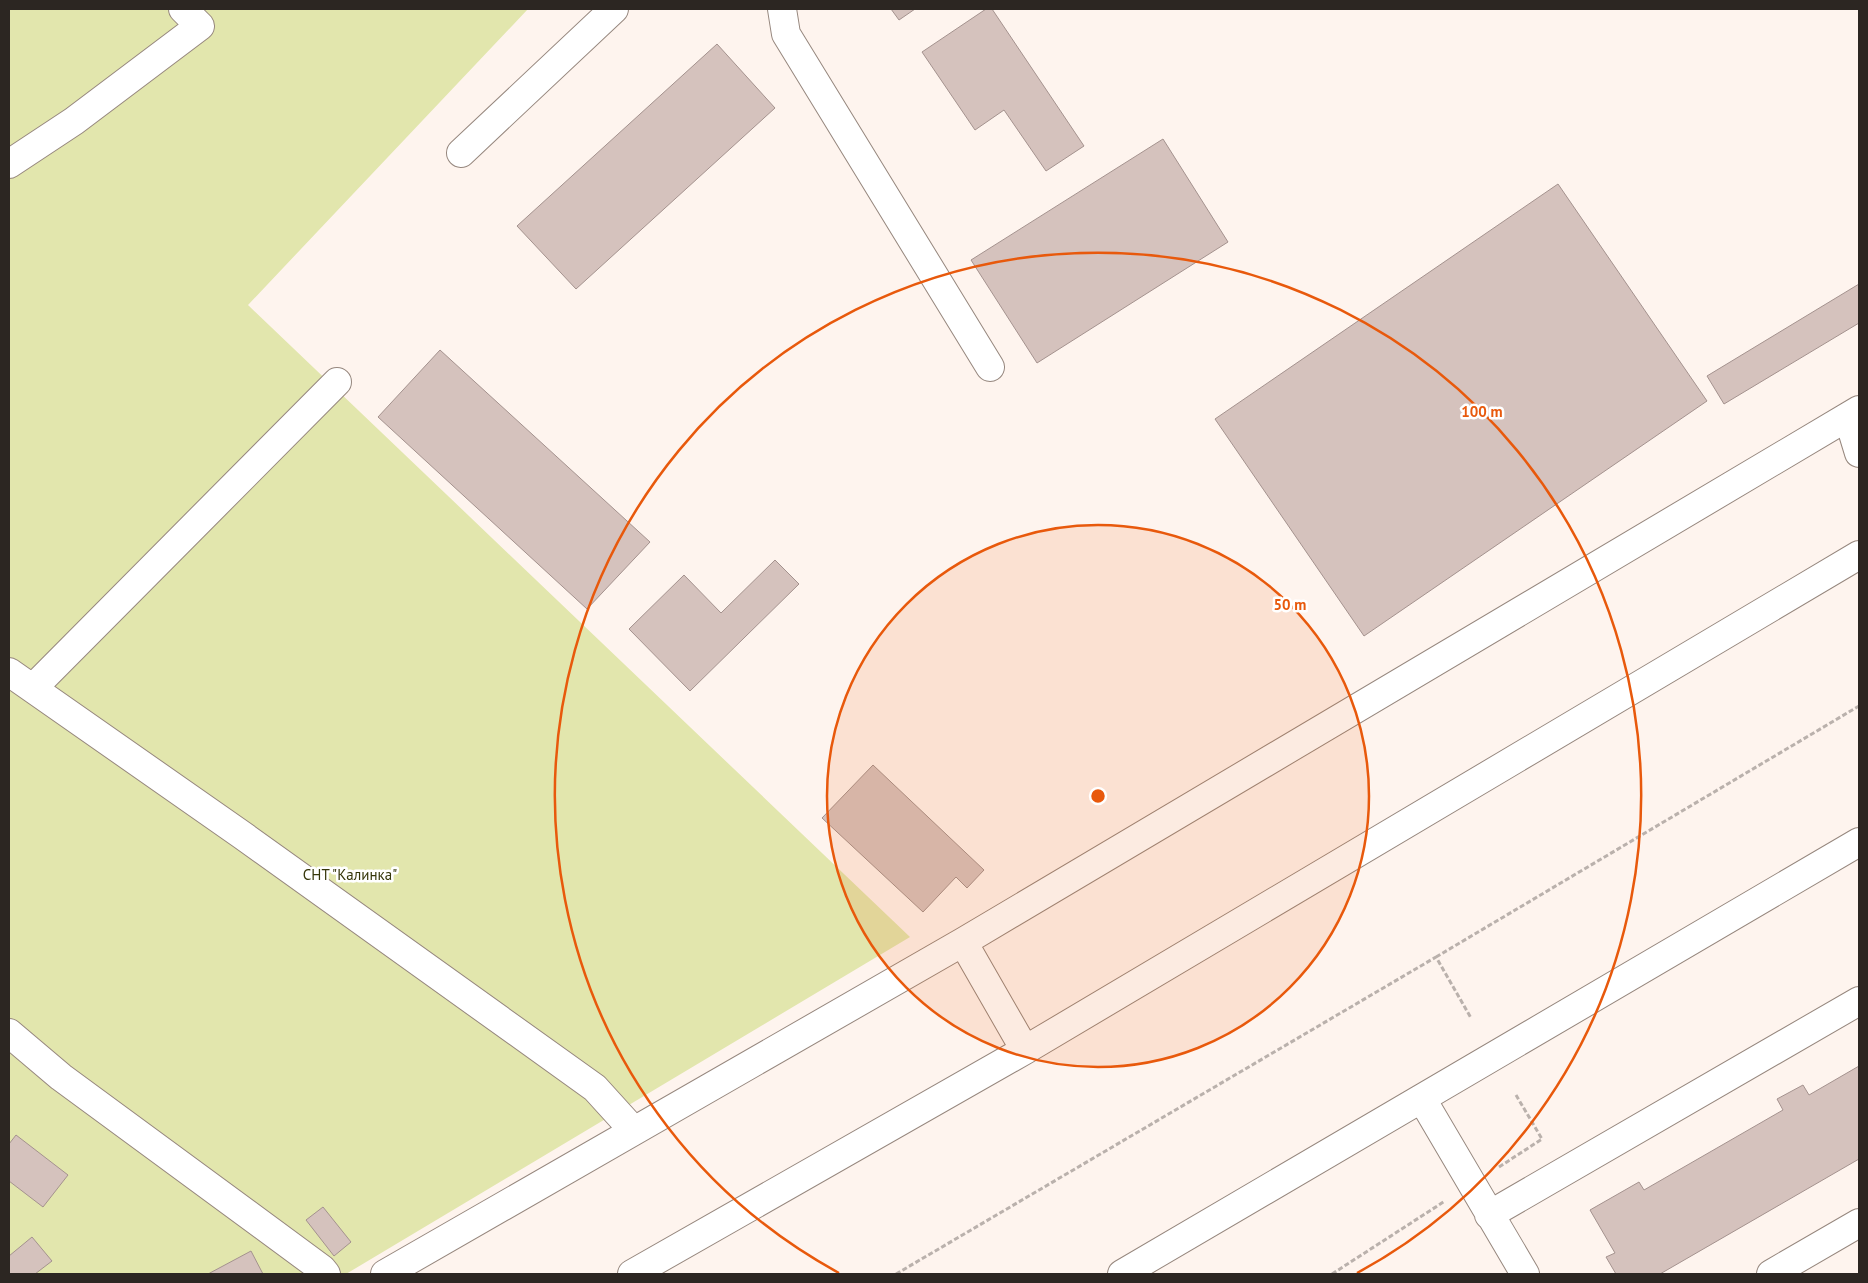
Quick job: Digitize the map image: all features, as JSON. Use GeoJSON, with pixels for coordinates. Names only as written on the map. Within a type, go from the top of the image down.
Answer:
{"type":"FeatureCollection","features":[{"type":"Feature","properties":{"kind":"street"},"geometry":{"type":"LineString","coordinates":[[9,164],[74,121],[200,26],[183,9]]}},
{"type":"Feature","properties":{"kind":"street"},"geometry":{"type":"LineString","coordinates":[[461,153],[614,9]]}},
{"type":"Feature","properties":{"kind":"street"},"geometry":{"type":"LineString","coordinates":[[782,9],[786,34],[990,367]]}},
{"type":"Feature","properties":{"kind":"street"},"geometry":{"type":"LineString","coordinates":[[33,688],[337,382]]}},
{"type":"Feature","properties":{"kind":"street"},"geometry":{"type":"LineString","coordinates":[[385,1274],[963,942],[1854,414],[1859,453]]}},
{"type":"Feature","properties":{"kind":"street"},"geometry":{"type":"LineString","coordinates":[[632,1274],[1024,1050],[1859,555]]}},
{"type":"Feature","properties":{"kind":"street"},"geometry":{"type":"LineString","coordinates":[[9,672],[242,835],[595,1088],[634,1131]]}},
{"type":"Feature","properties":{"kind":"street"},"geometry":{"type":"LineString","coordinates":[[1122,1274],[1859,842]]}},
{"type":"Feature","properties":{"kind":"street"},"geometry":{"type":"LineString","coordinates":[[963,942],[1024,1050]]}},
{"type":"Feature","properties":{"kind":"street"},"geometry":{"type":"LineString","coordinates":[[1489,1215],[1859,1001]]}},
{"type":"Feature","properties":{"kind":"street"},"geometry":{"type":"LineString","coordinates":[[9,1033],[61,1077],[326,1274]]}},
{"type":"Feature","properties":{"kind":"street"},"geometry":{"type":"LineString","coordinates":[[1422,1099],[1525,1274]]}},
{"type":"Feature","properties":{"kind":"street"},"geometry":{"type":"LineString","coordinates":[[1771,1274],[1858,1228]]}},
{"type":"Feature","properties":{"kind":"path"},"geometry":{"type":"LineString","coordinates":[[896,1274],[1859,706]]}},
{"type":"Feature","properties":{"kind":"path"},"geometry":{"type":"LineString","coordinates":[[1436,957],[1471,1018]]}},
{"type":"Feature","properties":{"kind":"green space","name":"СНТ \"Калинка\""},"geometry":{"type":"Polygon","coordinates":[[[9,9],[528,9],[248,305],[910,937],[346,1274],[9,1274],[9,9]]]}},
{"type":"Feature","properties":{"kind":"building"},"geometry":{"type":"Polygon","coordinates":[[[891,9],[915,9],[899,20],[891,9]]]}},
{"type":"Feature","properties":{"kind":"building"},"geometry":{"type":"Polygon","coordinates":[[[986,9],[992,9],[1084,146],[1046,171],[1004,110],[975,130],[922,52],[986,9]]]}},
{"type":"Feature","properties":{"kind":"building"},"geometry":{"type":"Polygon","coordinates":[[[717,44],[775,108],[576,289],[517,226],[717,44]]]}},
{"type":"Feature","properties":{"kind":"building"},"geometry":{"type":"Polygon","coordinates":[[[1163,139],[1228,242],[1037,363],[971,260],[1163,139]]]}},
{"type":"Feature","properties":{"kind":"building"},"geometry":{"type":"Polygon","coordinates":[[[1558,184],[1707,401],[1364,636],[1215,419],[1558,184]]]}},
{"type":"Feature","properties":{"kind":"building"},"geometry":{"type":"Polygon","coordinates":[[[1859,284],[1859,323],[1724,404],[1707,376],[1859,284]]]}},
{"type":"Feature","properties":{"kind":"building"},"geometry":{"type":"Polygon","coordinates":[[[440,350],[650,542],[587,609],[378,417],[440,350]]]}},
{"type":"Feature","properties":{"kind":"building"},"geometry":{"type":"Polygon","coordinates":[[[775,560],[799,584],[690,691],[629,629],[684,575],[721,613],[775,560]]]}},
{"type":"Feature","properties":{"kind":"building"},"geometry":{"type":"Polygon","coordinates":[[[873,765],[984,870],[967,888],[956,877],[923,912],[822,818],[873,765]]]}},
{"type":"Feature","properties":{"kind":"building"},"geometry":{"type":"Polygon","coordinates":[[[1859,1066],[1859,1159],[1660,1274],[1616,1274],[1606,1257],[1615,1253],[1590,1210],[1639,1182],[1644,1190],[1783,1110],[1777,1099],[1803,1085],[1809,1095],[1859,1066]]]}},
{"type":"Feature","properties":{"kind":"building"},"geometry":{"type":"Polygon","coordinates":[[[16,1135],[68,1175],[43,1207],[9,1181],[9,1144],[16,1135]]]}},
{"type":"Feature","properties":{"kind":"building"},"geometry":{"type":"Polygon","coordinates":[[[323,1207],[351,1242],[334,1256],[306,1220],[323,1207]]]}},
{"type":"Feature","properties":{"kind":"building"},"geometry":{"type":"Polygon","coordinates":[[[32,1237],[52,1261],[35,1274],[9,1274],[9,1256],[32,1237]]]}},
{"type":"Feature","properties":{"kind":"building"},"geometry":{"type":"Polygon","coordinates":[[[251,1251],[263,1274],[208,1274],[251,1251]]]}}]}
